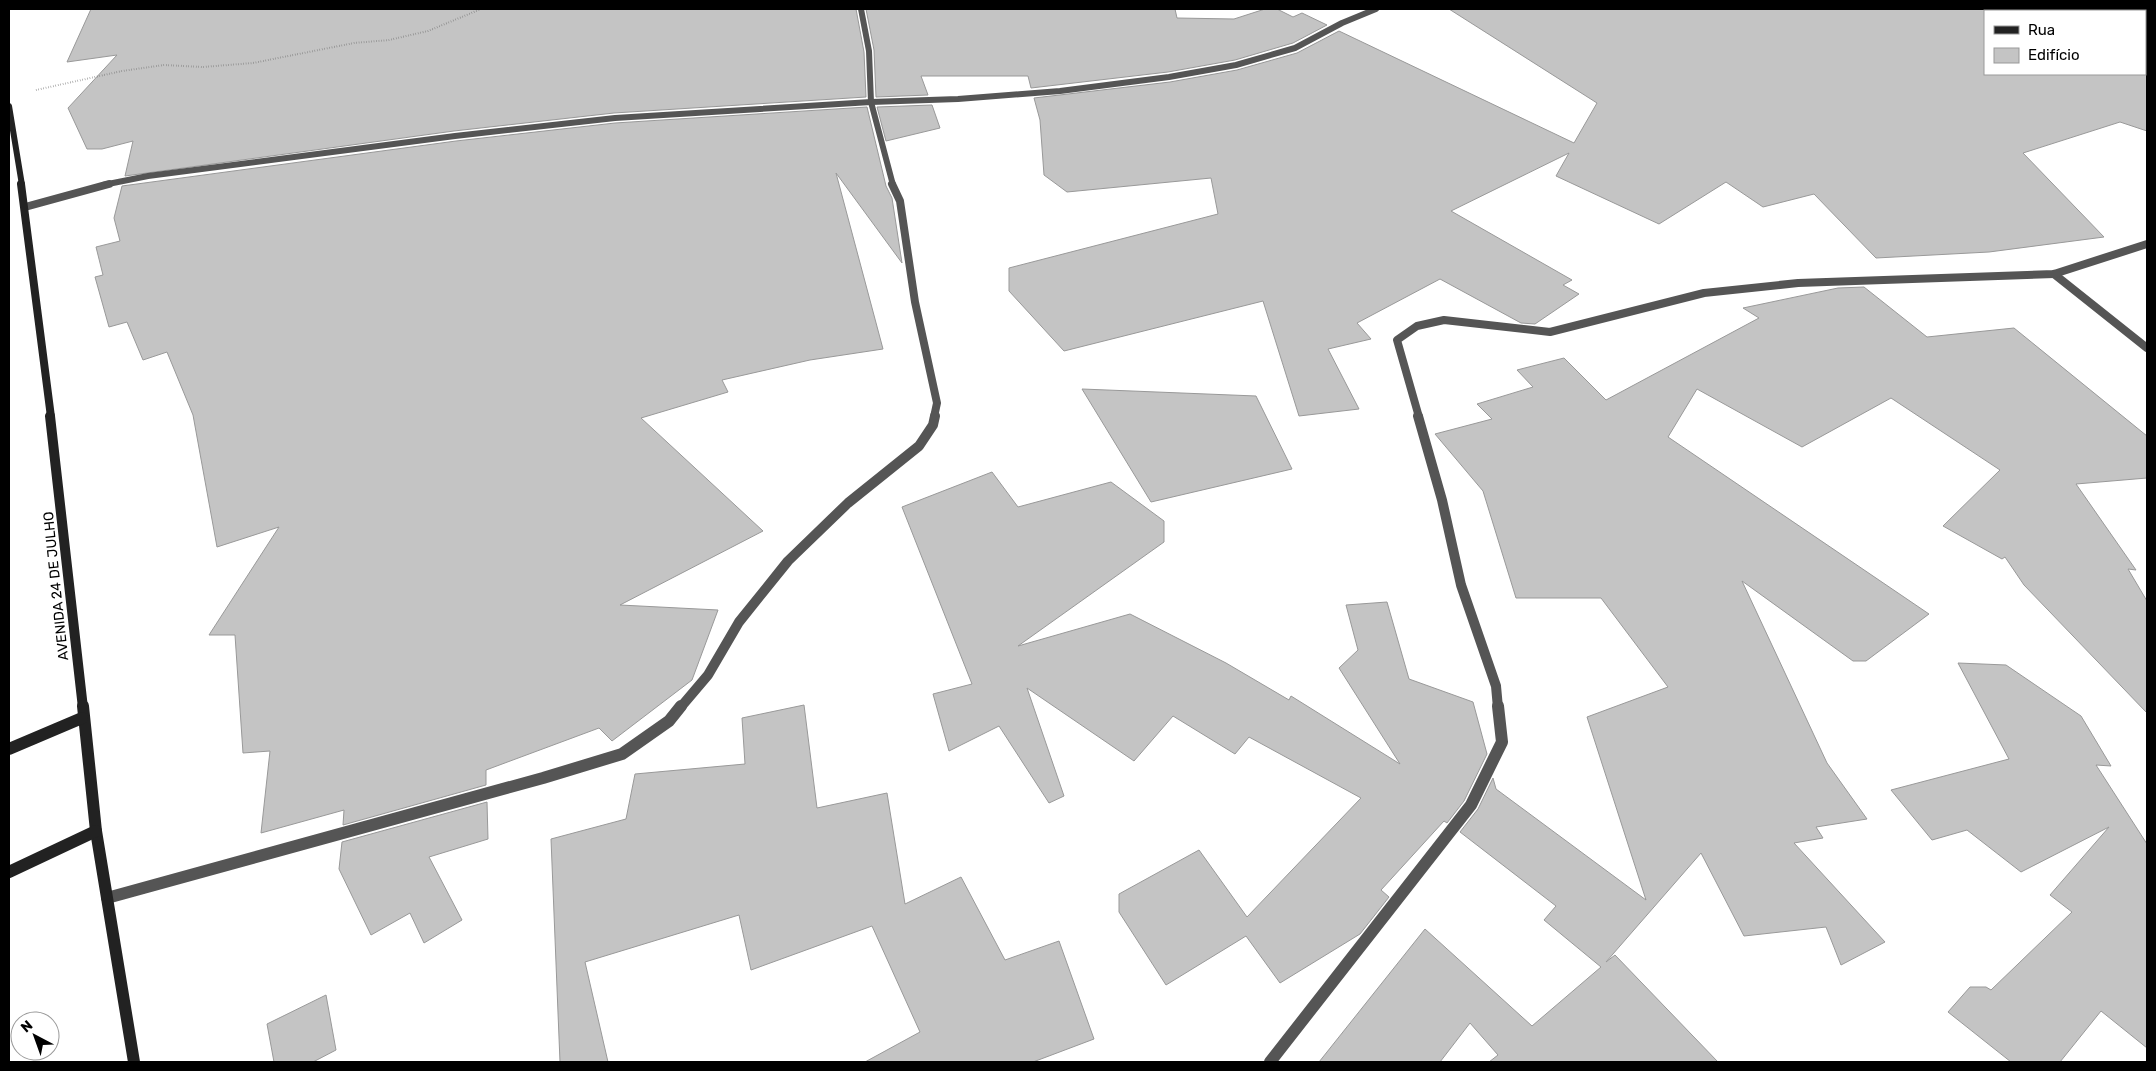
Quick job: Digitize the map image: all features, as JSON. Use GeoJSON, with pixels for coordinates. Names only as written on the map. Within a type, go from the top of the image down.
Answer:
{"type":"FeatureCollection","features":[{"type":"Feature","properties":{"kind":"street"},"geometry":{"type":"LineString","coordinates":[[107,898],[543,778],[622,754],[669,721],[708,675],[738,622],[788,561],[848,503],[919,446],[934,425],[936,403],[915,302],[900,201],[890,180],[871,102],[869,51],[861,9]]}},
{"type":"Feature","properties":{"kind":"street"},"geometry":{"type":"LineString","coordinates":[[24,208],[96,187],[148,176],[266,159],[616,118],[871,102],[958,99],[1060,91],[1169,77],[1236,65],[1295,48],[1342,23],[1376,9]]}},
{"type":"Feature","properties":{"kind":"street","name":"AVENIDA 24 DE JULHO"},"geometry":{"type":"LineString","coordinates":[[9,106],[24,208],[61,502],[82,718],[96,831],[134,1062]]}},
{"type":"Feature","properties":{"kind":"street"},"geometry":{"type":"LineString","coordinates":[[1270,1062],[1471,805],[1502,742],[1496,686],[1461,585],[1442,500],[1397,340],[1417,326],[1444,320],[1550,332],[1704,293],[1798,283],[2054,274],[2147,244]]}},
{"type":"Feature","properties":{"kind":"street"},"geometry":{"type":"LineString","coordinates":[[2054,274],[2147,348]]}},
{"type":"Feature","properties":{"kind":"street"},"geometry":{"type":"LineString","coordinates":[[9,749],[82,718]]}},
{"type":"Feature","properties":{"kind":"street"},"geometry":{"type":"LineString","coordinates":[[9,872],[96,831]]}},
{"type":"Feature","properties":{"kind":"path"},"geometry":{"type":"LineString","coordinates":[[27,92],[122,71],[164,65],[203,68],[253,63],[354,43],[389,40],[428,30],[481,9]]}},
{"type":"Feature","properties":{"kind":"building"},"geometry":{"type":"Polygon","coordinates":[[[91,9],[856,9],[864,52],[866,97],[614,113],[454,131],[125,176],[133,141],[102,149],[87,149],[68,108],[117,55],[67,62],[91,9]]]}},
{"type":"Feature","properties":{"kind":"building"},"geometry":{"type":"Polygon","coordinates":[[[866,9],[1175,9],[1177,18],[1234,19],[1265,9],[1277,9],[1293,17],[1302,13],[1327,25],[1293,43],[1235,60],[1168,72],[1031,88],[1028,76],[921,76],[928,95],[876,97],[874,50],[866,9]]]}},
{"type":"Feature","properties":{"kind":"building"},"geometry":{"type":"Polygon","coordinates":[[[1449,9],[1985,9],[1984,75],[2147,74],[2147,131],[2120,122],[2023,153],[2104,237],[1989,252],[1876,258],[1814,194],[1763,207],[1726,182],[1659,224],[1556,176],[1569,153],[1451,211],[1572,280],[1563,285],[1579,294],[1535,324],[1521,323],[1440,279],[1357,323],[1371,339],[1328,349],[1359,409],[1299,416],[1263,301],[1064,351],[1009,291],[1009,268],[1218,214],[1211,178],[1067,192],[1044,175],[1040,120],[1034,98],[1170,82],[1237,70],[1297,53],[1339,31],[1574,143],[1597,103],[1449,9]]]}},
{"type":"Feature","properties":{"kind":"building"},"geometry":{"type":"Polygon","coordinates":[[[932,105],[940,128],[886,141],[877,107],[932,105]]]}},
{"type":"Feature","properties":{"kind":"building"},"geometry":{"type":"Polygon","coordinates":[[[867,107],[886,186],[892,198],[902,263],[836,173],[883,349],[810,360],[722,380],[728,392],[641,418],[763,531],[620,605],[718,610],[692,680],[612,741],[599,728],[486,770],[486,785],[343,825],[344,810],[261,833],[270,751],[243,753],[235,635],[209,635],[279,527],[217,547],[193,415],[167,352],[143,360],[127,322],[109,327],[95,277],[103,275],[96,247],[120,241],[114,218],[122,186],[456,141],[615,123],[867,107]]]}},
{"type":"Feature","properties":{"kind":"building"},"geometry":{"type":"Polygon","coordinates":[[[1864,287],[1927,337],[2014,328],[2147,436],[2147,478],[2076,484],[2136,570],[2128,569],[2147,601],[2147,713],[2024,585],[2005,557],[2002,559],[1943,526],[2000,470],[1891,398],[1802,447],[1697,389],[1668,437],[1929,614],[1866,661],[1853,661],[1742,581],[1827,763],[1867,819],[1816,827],[1823,838],[1794,843],[1885,942],[1841,965],[1826,927],[1744,936],[1701,853],[1606,962],[1615,955],[1718,1062],[1489,1062],[1498,1055],[1470,1023],[1440,1062],[1319,1062],[1425,929],[1532,1026],[1601,967],[1544,920],[1556,906],[1460,832],[1478,809],[1493,778],[1496,789],[1646,900],[1587,717],[1668,687],[1601,598],[1516,598],[1483,491],[1435,434],[1492,419],[1477,404],[1533,387],[1517,370],[1564,358],[1606,400],[1759,318],[1743,308],[1838,288],[1864,287]]]}},
{"type":"Feature","properties":{"kind":"building"},"geometry":{"type":"Polygon","coordinates":[[[1082,389],[1256,396],[1292,469],[1151,502],[1082,389]]]}},
{"type":"Feature","properties":{"kind":"building"},"geometry":{"type":"Polygon","coordinates":[[[992,472],[1018,507],[1111,482],[1164,521],[1164,542],[1018,646],[1130,614],[1226,663],[1289,700],[1291,696],[1400,764],[1339,668],[1358,650],[1346,605],[1387,602],[1409,679],[1473,702],[1487,754],[1464,801],[1447,823],[1444,821],[1381,890],[1389,897],[1360,934],[1280,983],[1246,936],[1166,985],[1119,912],[1119,894],[1199,850],[1247,917],[1361,798],[1249,737],[1235,754],[1173,716],[1134,761],[1027,688],[1064,796],[1049,803],[999,726],[949,751],[933,694],[972,684],[902,507],[992,472]]]}},
{"type":"Feature","properties":{"kind":"building"},"geometry":{"type":"Polygon","coordinates":[[[1958,663],[2006,665],[2081,716],[2111,766],[2096,765],[2147,844],[2147,1048],[2101,1011],[2060,1062],[2011,1062],[1948,1012],[1970,987],[1986,987],[1991,990],[2072,912],[2050,895],[2109,827],[2021,872],[1967,830],[1932,840],[1891,790],[2009,759],[1958,663]]]}},
{"type":"Feature","properties":{"kind":"building"},"geometry":{"type":"Polygon","coordinates":[[[804,705],[817,808],[887,793],[905,904],[961,877],[1005,960],[1059,941],[1094,1039],[1033,1062],[865,1062],[920,1032],[872,926],[751,970],[739,915],[585,962],[608,1062],[560,1062],[551,839],[626,819],[635,774],[745,764],[742,718],[804,705]]]}},
{"type":"Feature","properties":{"kind":"building"},"geometry":{"type":"Polygon","coordinates":[[[487,802],[488,839],[429,857],[462,920],[424,943],[410,913],[371,935],[339,869],[342,842],[487,802]]]}},
{"type":"Feature","properties":{"kind":"building"},"geometry":{"type":"Polygon","coordinates":[[[326,995],[336,1050],[313,1062],[274,1062],[267,1024],[326,995]]]}}]}
